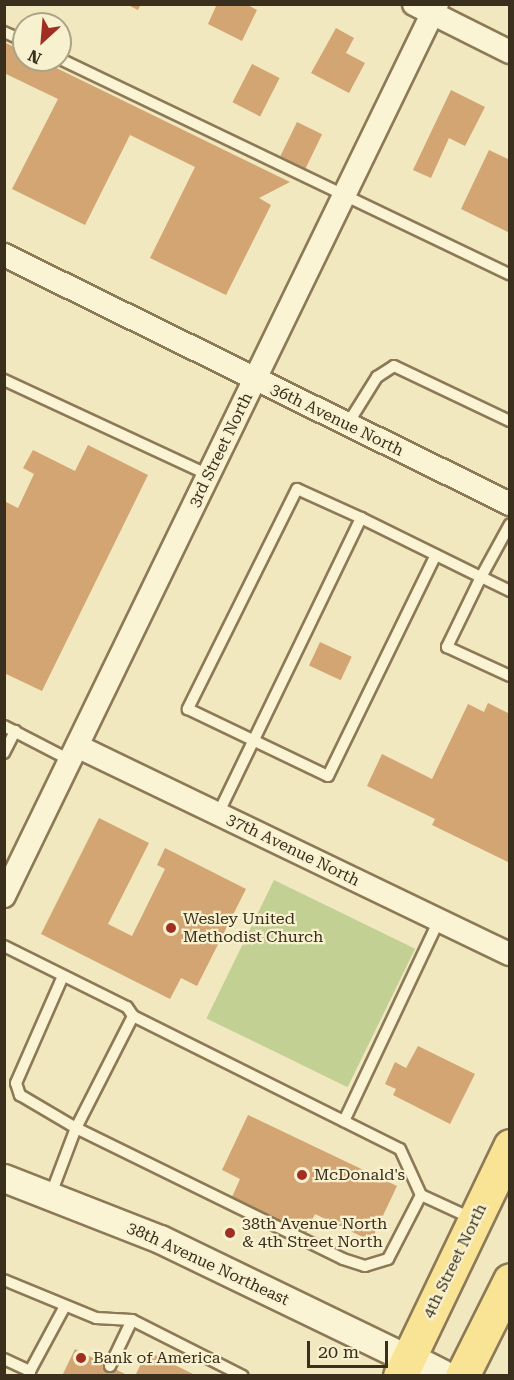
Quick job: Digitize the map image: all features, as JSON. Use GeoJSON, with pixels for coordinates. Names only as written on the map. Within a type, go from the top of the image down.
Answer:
{"type":"FeatureCollection","features":[{"type":"Feature","properties":{"kind":"main road","name":"4th Street North"},"geometry":{"type":"LineString","coordinates":[[404,1367],[510,1146]]}},
{"type":"Feature","properties":{"kind":"main road"},"geometry":{"type":"LineString","coordinates":[[462,1376],[510,1280]]}},
{"type":"Feature","properties":{"kind":"main road"},"geometry":{"type":"LineString","coordinates":[[404,1367],[441,1376]]}},
{"type":"Feature","properties":{"kind":"street"},"geometry":{"type":"LineString","coordinates":[[428,8],[510,52]]}},
{"type":"Feature","properties":{"kind":"street","name":"3rd Street North"},"geometry":{"type":"LineString","coordinates":[[4,896],[345,194],[428,8]]}},
{"type":"Feature","properties":{"kind":"street","name":"36th Avenue North"},"geometry":{"type":"LineString","coordinates":[[4,255],[510,504]]}},
{"type":"Feature","properties":{"kind":"street","name":"37th Avenue North"},"geometry":{"type":"LineString","coordinates":[[74,753],[218,814],[510,954]]}},
{"type":"Feature","properties":{"kind":"street","name":"38th Avenue Northeast"},"geometry":{"type":"LineString","coordinates":[[4,1178],[51,1194],[160,1239],[404,1367]]}},
{"type":"Feature","properties":{"kind":"lane"},"geometry":{"type":"LineString","coordinates":[[72,64],[510,275]]}},
{"type":"Feature","properties":{"kind":"lane"},"geometry":{"type":"LineString","coordinates":[[347,425],[377,377],[394,366],[510,421]]}},
{"type":"Feature","properties":{"kind":"lane"},"geometry":{"type":"LineString","coordinates":[[4,380],[209,475]]}},
{"type":"Feature","properties":{"kind":"lane"},"geometry":{"type":"LineString","coordinates":[[436,555],[328,776],[188,709],[297,489],[361,518],[510,591]]}},
{"type":"Feature","properties":{"kind":"lane"},"geometry":{"type":"LineString","coordinates":[[218,814],[361,518]]}},
{"type":"Feature","properties":{"kind":"lane"},"geometry":{"type":"LineString","coordinates":[[510,524],[447,647],[510,676]]}},
{"type":"Feature","properties":{"kind":"lane"},"geometry":{"type":"LineString","coordinates":[[4,753],[10,728],[74,753]]}},
{"type":"Feature","properties":{"kind":"lane"},"geometry":{"type":"LineString","coordinates":[[344,1121],[439,920]]}},
{"type":"Feature","properties":{"kind":"lane"},"geometry":{"type":"LineString","coordinates":[[4,946],[127,1007],[134,1016],[400,1149],[421,1195],[474,1220]]}},
{"type":"Feature","properties":{"kind":"lane"},"geometry":{"type":"LineString","coordinates":[[63,976],[16,1083],[20,1095],[76,1128],[343,1259],[365,1266],[388,1259],[421,1195]]}},
{"type":"Feature","properties":{"kind":"lane"},"geometry":{"type":"LineString","coordinates":[[51,1194],[76,1128],[134,1016]]}},
{"type":"Feature","properties":{"kind":"lane"},"geometry":{"type":"LineString","coordinates":[[4,1280],[96,1318],[132,1320],[243,1376]]}},
{"type":"Feature","properties":{"kind":"lane"},"geometry":{"type":"LineString","coordinates":[[4,1359],[30,1373],[65,1306]]}},
{"type":"Feature","properties":{"kind":"lane"},"geometry":{"type":"LineString","coordinates":[[110,1366],[132,1320]]}},
{"type":"Feature","properties":{"kind":"green space"},"geometry":{"type":"Polygon","coordinates":[[[274,880],[415,949],[348,1087],[206,1018],[274,880]]]}},
{"type":"Feature","properties":{"kind":"building"},"geometry":{"type":"Polygon","coordinates":[[[126,4],[141,4],[138,10],[126,4]]]}},
{"type":"Feature","properties":{"kind":"building"},"geometry":{"type":"Polygon","coordinates":[[[217,4],[246,4],[257,10],[242,41],[208,24],[217,4]]]}},
{"type":"Feature","properties":{"kind":"building"},"geometry":{"type":"Polygon","coordinates":[[[336,28],[354,38],[346,53],[365,63],[349,93],[311,73],[336,28]]]}},
{"type":"Feature","properties":{"kind":"building"},"geometry":{"type":"Polygon","coordinates":[[[4,42],[12,46],[12,72],[65,72],[290,182],[259,198],[271,205],[226,295],[150,258],[195,167],[130,135],[85,225],[12,189],[58,99],[4,73],[4,42]]]}},
{"type":"Feature","properties":{"kind":"building"},"geometry":{"type":"Polygon","coordinates":[[[252,64],[280,78],[260,116],[232,102],[252,64]]]}},
{"type":"Feature","properties":{"kind":"building"},"geometry":{"type":"Polygon","coordinates":[[[451,90],[485,107],[465,146],[449,138],[431,178],[413,170],[451,90]]]}},
{"type":"Feature","properties":{"kind":"building"},"geometry":{"type":"Polygon","coordinates":[[[297,122],[322,134],[306,168],[280,156],[297,122]]]}},
{"type":"Feature","properties":{"kind":"building"},"geometry":{"type":"Polygon","coordinates":[[[489,150],[510,160],[510,233],[461,209],[489,150]]]}},
{"type":"Feature","properties":{"kind":"building"},"geometry":{"type":"Polygon","coordinates":[[[88,445],[148,475],[42,691],[4,673],[4,501],[18,508],[34,474],[23,468],[33,450],[75,471],[88,445]]]}},
{"type":"Feature","properties":{"kind":"building"},"geometry":{"type":"Polygon","coordinates":[[[320,642],[352,657],[341,680],[309,666],[320,642]]]}},
{"type":"Feature","properties":{"kind":"building"},"geometry":{"type":"Polygon","coordinates":[[[488,703],[510,714],[510,863],[432,825],[435,819],[367,786],[382,754],[432,779],[468,704],[484,712],[488,703]]]}},
{"type":"Feature","properties":{"kind":"building"},"geometry":{"type":"Polygon","coordinates":[[[99,818],[149,843],[108,924],[132,936],[165,869],[157,865],[165,848],[246,889],[197,986],[181,978],[170,999],[41,934],[99,818]]]}},
{"type":"Feature","properties":{"kind":"building"},"geometry":{"type":"Polygon","coordinates":[[[418,1046],[475,1074],[450,1124],[393,1095],[396,1089],[385,1084],[395,1062],[406,1068],[418,1046]]]}},
{"type":"Feature","properties":{"kind":"building","name":"McDonald's"},"geometry":{"type":"Polygon","coordinates":[[[248,1115],[397,1186],[371,1241],[315,1214],[306,1233],[232,1197],[240,1179],[222,1170],[248,1115]]]}},
{"type":"Feature","properties":{"kind":"building","name":"Bank of America"},"geometry":{"type":"Polygon","coordinates":[[[75,1349],[129,1376],[62,1376],[75,1349]]]}},
{"type":"Feature","properties":{"kind":"building","name":"Bank of America"},"geometry":{"type":"Polygon","coordinates":[[[147,1351],[197,1376],[135,1376],[147,1351]]]}},
{"type":"Feature","properties":{"kind":"place","name":"Wesley United Methodist Church"},"geometry":{"type":"Point","coordinates":[171,928]}},
{"type":"Feature","properties":{"kind":"place","name":"McDonald's"},"geometry":{"type":"Point","coordinates":[302,1175]}},
{"type":"Feature","properties":{"kind":"place","name":"38th Avenue North & 4th Street North"},"geometry":{"type":"Point","coordinates":[230,1233]}},
{"type":"Feature","properties":{"kind":"place","name":"Bank of America"},"geometry":{"type":"Point","coordinates":[81,1358]}}]}
